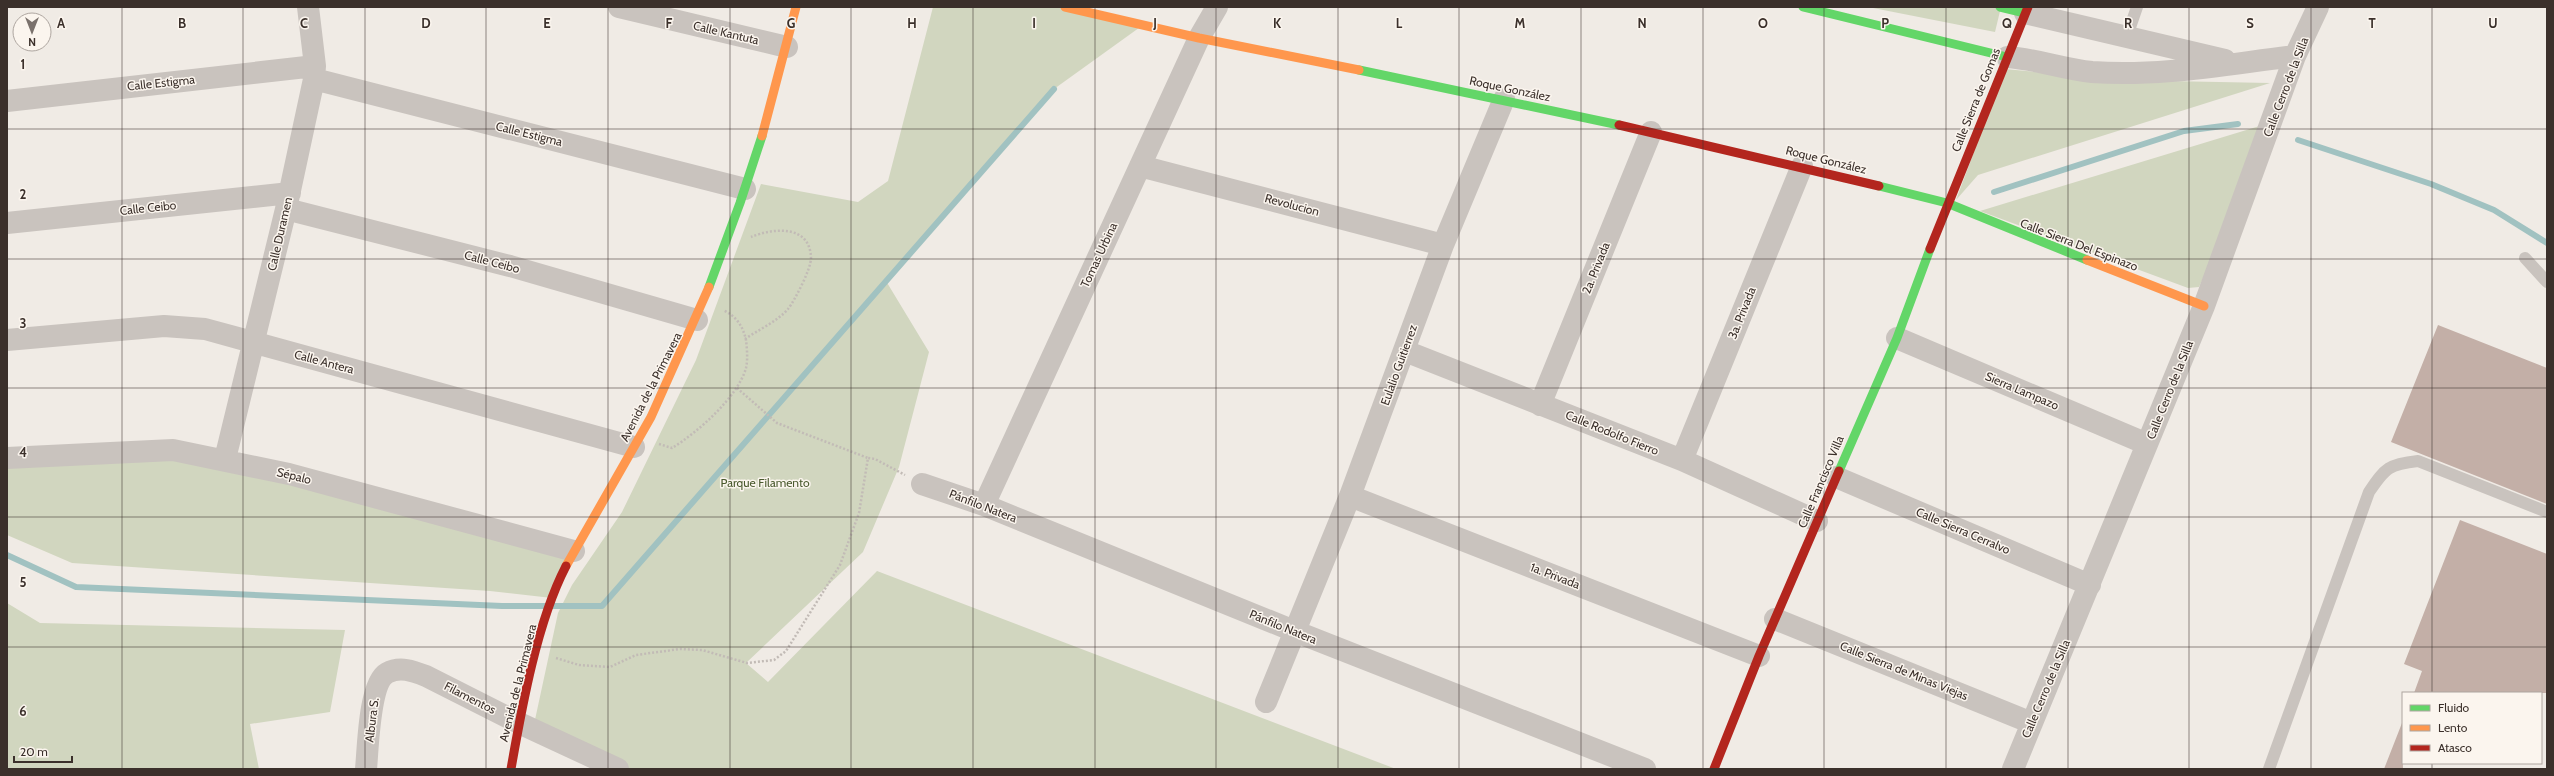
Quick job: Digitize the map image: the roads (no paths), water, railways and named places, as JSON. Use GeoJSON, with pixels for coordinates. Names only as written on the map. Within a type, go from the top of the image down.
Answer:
{"type":"FeatureCollection","features":[{"type":"Feature","properties":{"kind":"street","name":"Calle Duramen"},"geometry":{"type":"LineString","coordinates":[[225,459],[288,201],[314,72],[308,7]]}},
{"type":"Feature","properties":{"kind":"street","name":"Calle Kantuta"},"geometry":{"type":"LineString","coordinates":[[619,7],[676,14],[787,47]]}},
{"type":"Feature","properties":{"kind":"street","name":"Avenida de la Primavera"},"geometry":{"type":"LineString","coordinates":[[511,769],[519,723],[552,598],[574,551],[638,441],[701,311],[745,189],[787,47],[796,7]]}},
{"type":"Feature","properties":{"kind":"street","name":"Roque González"},"geometry":{"type":"LineString","coordinates":[[1065,7],[1199,38],[1504,99],[1802,166],[1947,203]]}},
{"type":"Feature","properties":{"kind":"street","name":"Tomas Urbina"},"geometry":{"type":"LineString","coordinates":[[984,505],[1199,38],[1217,7]]}},
{"type":"Feature","properties":{"kind":"street"},"geometry":{"type":"LineString","coordinates":[[1803,7],[2007,57],[2091,72],[2141,73],[2192,70],[2295,56]]}},
{"type":"Feature","properties":{"kind":"street"},"geometry":{"type":"LineString","coordinates":[[2000,7],[2026,10],[2236,63]]}},
{"type":"Feature","properties":{"kind":"street","name":"Calle Cerro de la Silla"},"geometry":{"type":"LineString","coordinates":[[2013,769],[2204,306],[2295,56],[2318,7]]}},
{"type":"Feature","properties":{"kind":"street","name":"Calle Sierra de Gomas"},"geometry":{"type":"LineString","coordinates":[[1947,203],[2026,10]]}},
{"type":"Feature","properties":{"kind":"street","name":"Calle Estigma"},"geometry":{"type":"LineString","coordinates":[[7,101],[314,72],[745,189]]}},
{"type":"Feature","properties":{"kind":"street","name":"Eulalio Guitierrez"},"geometry":{"type":"LineString","coordinates":[[1266,702],[1350,496],[1443,245],[1504,99]]}},
{"type":"Feature","properties":{"kind":"street","name":"2a. Privada"},"geometry":{"type":"LineString","coordinates":[[1540,405],[1651,132]]}},
{"type":"Feature","properties":{"kind":"street","name":"Revolucion"},"geometry":{"type":"LineString","coordinates":[[1140,166],[1443,245]]}},
{"type":"Feature","properties":{"kind":"street","name":"3a. Privada"},"geometry":{"type":"LineString","coordinates":[[1682,460],[1802,166]]}},
{"type":"Feature","properties":{"kind":"street","name":"Calle Ceibo"},"geometry":{"type":"LineString","coordinates":[[7,223],[288,201],[510,266],[701,311]]}},
{"type":"Feature","properties":{"kind":"street","name":"Calle Sierra Del Espinazo"},"geometry":{"type":"LineString","coordinates":[[1947,203],[2004,228],[2204,306]]}},
{"type":"Feature","properties":{"kind":"street","name":"Calle Francisco Villa"},"geometry":{"type":"LineString","coordinates":[[1714,769],[1759,656],[1897,338],[1947,203]]}},
{"type":"Feature","properties":{"kind":"street","name":"Calle Antera"},"geometry":{"type":"LineString","coordinates":[[7,340],[164,326],[205,330],[254,344],[638,441]]}},
{"type":"Feature","properties":{"kind":"street","name":"Sierra Lampazo"},"geometry":{"type":"LineString","coordinates":[[1897,338],[2147,444]]}},
{"type":"Feature","properties":{"kind":"street","name":"Calle Rodolfo Fierro"},"geometry":{"type":"LineString","coordinates":[[1405,351],[1682,460],[1817,521]]}},
{"type":"Feature","properties":{"kind":"street","name":"Sépalo"},"geometry":{"type":"LineString","coordinates":[[7,458],[172,450],[225,459],[289,474],[574,551]]}},
{"type":"Feature","properties":{"kind":"street","name":"Calle Sierra Cerralvo"},"geometry":{"type":"LineString","coordinates":[[1836,477],[2090,585]]}},
{"type":"Feature","properties":{"kind":"street","name":"Pánfilo Natera"},"geometry":{"type":"LineString","coordinates":[[922,484],[984,505],[1294,631],[1645,769]]}},
{"type":"Feature","properties":{"kind":"street","name":"1a. Privada"},"geometry":{"type":"LineString","coordinates":[[1350,496],[1759,656]]}},
{"type":"Feature","properties":{"kind":"street","name":"Calle Sierra de Minas Viejas"},"geometry":{"type":"LineString","coordinates":[[1775,619],[2032,723]]}},
{"type":"Feature","properties":{"kind":"street","name":"Filamentos"},"geometry":{"type":"LineString","coordinates":[[385,674],[396,670],[410,670],[618,769]]}},
{"type":"Feature","properties":{"kind":"street","name":"Albura S."},"geometry":{"type":"LineString","coordinates":[[366,769],[373,700],[378,684],[385,674]]}},
{"type":"Feature","properties":{"kind":"lane"},"geometry":{"type":"LineString","coordinates":[[2127,36],[2137,7]]}},
{"type":"Feature","properties":{"kind":"lane"},"geometry":{"type":"LineString","coordinates":[[2525,258],[2547,282]]}},
{"type":"Feature","properties":{"kind":"lane"},"geometry":{"type":"LineString","coordinates":[[2269,769],[2369,492],[2380,475],[2395,463],[2418,461],[2547,512]]}},
{"type":"Feature","properties":{"kind":"waterway"},"geometry":{"type":"LineString","coordinates":[[7,555],[76,587],[502,606],[602,606],[1054,89]]}},
{"type":"Feature","properties":{"kind":"waterway"},"geometry":{"type":"LineString","coordinates":[[1994,192],[2184,131],[2238,124]]}},
{"type":"Feature","properties":{"kind":"waterway"},"geometry":{"type":"LineString","coordinates":[[2298,140],[2431,184],[2494,210],[2547,243]]}},
{"type":"Feature","properties":{"kind":"park label","name":"Parque Filamento"},"geometry":{"type":"Point","coordinates":[765,483]}}]}
